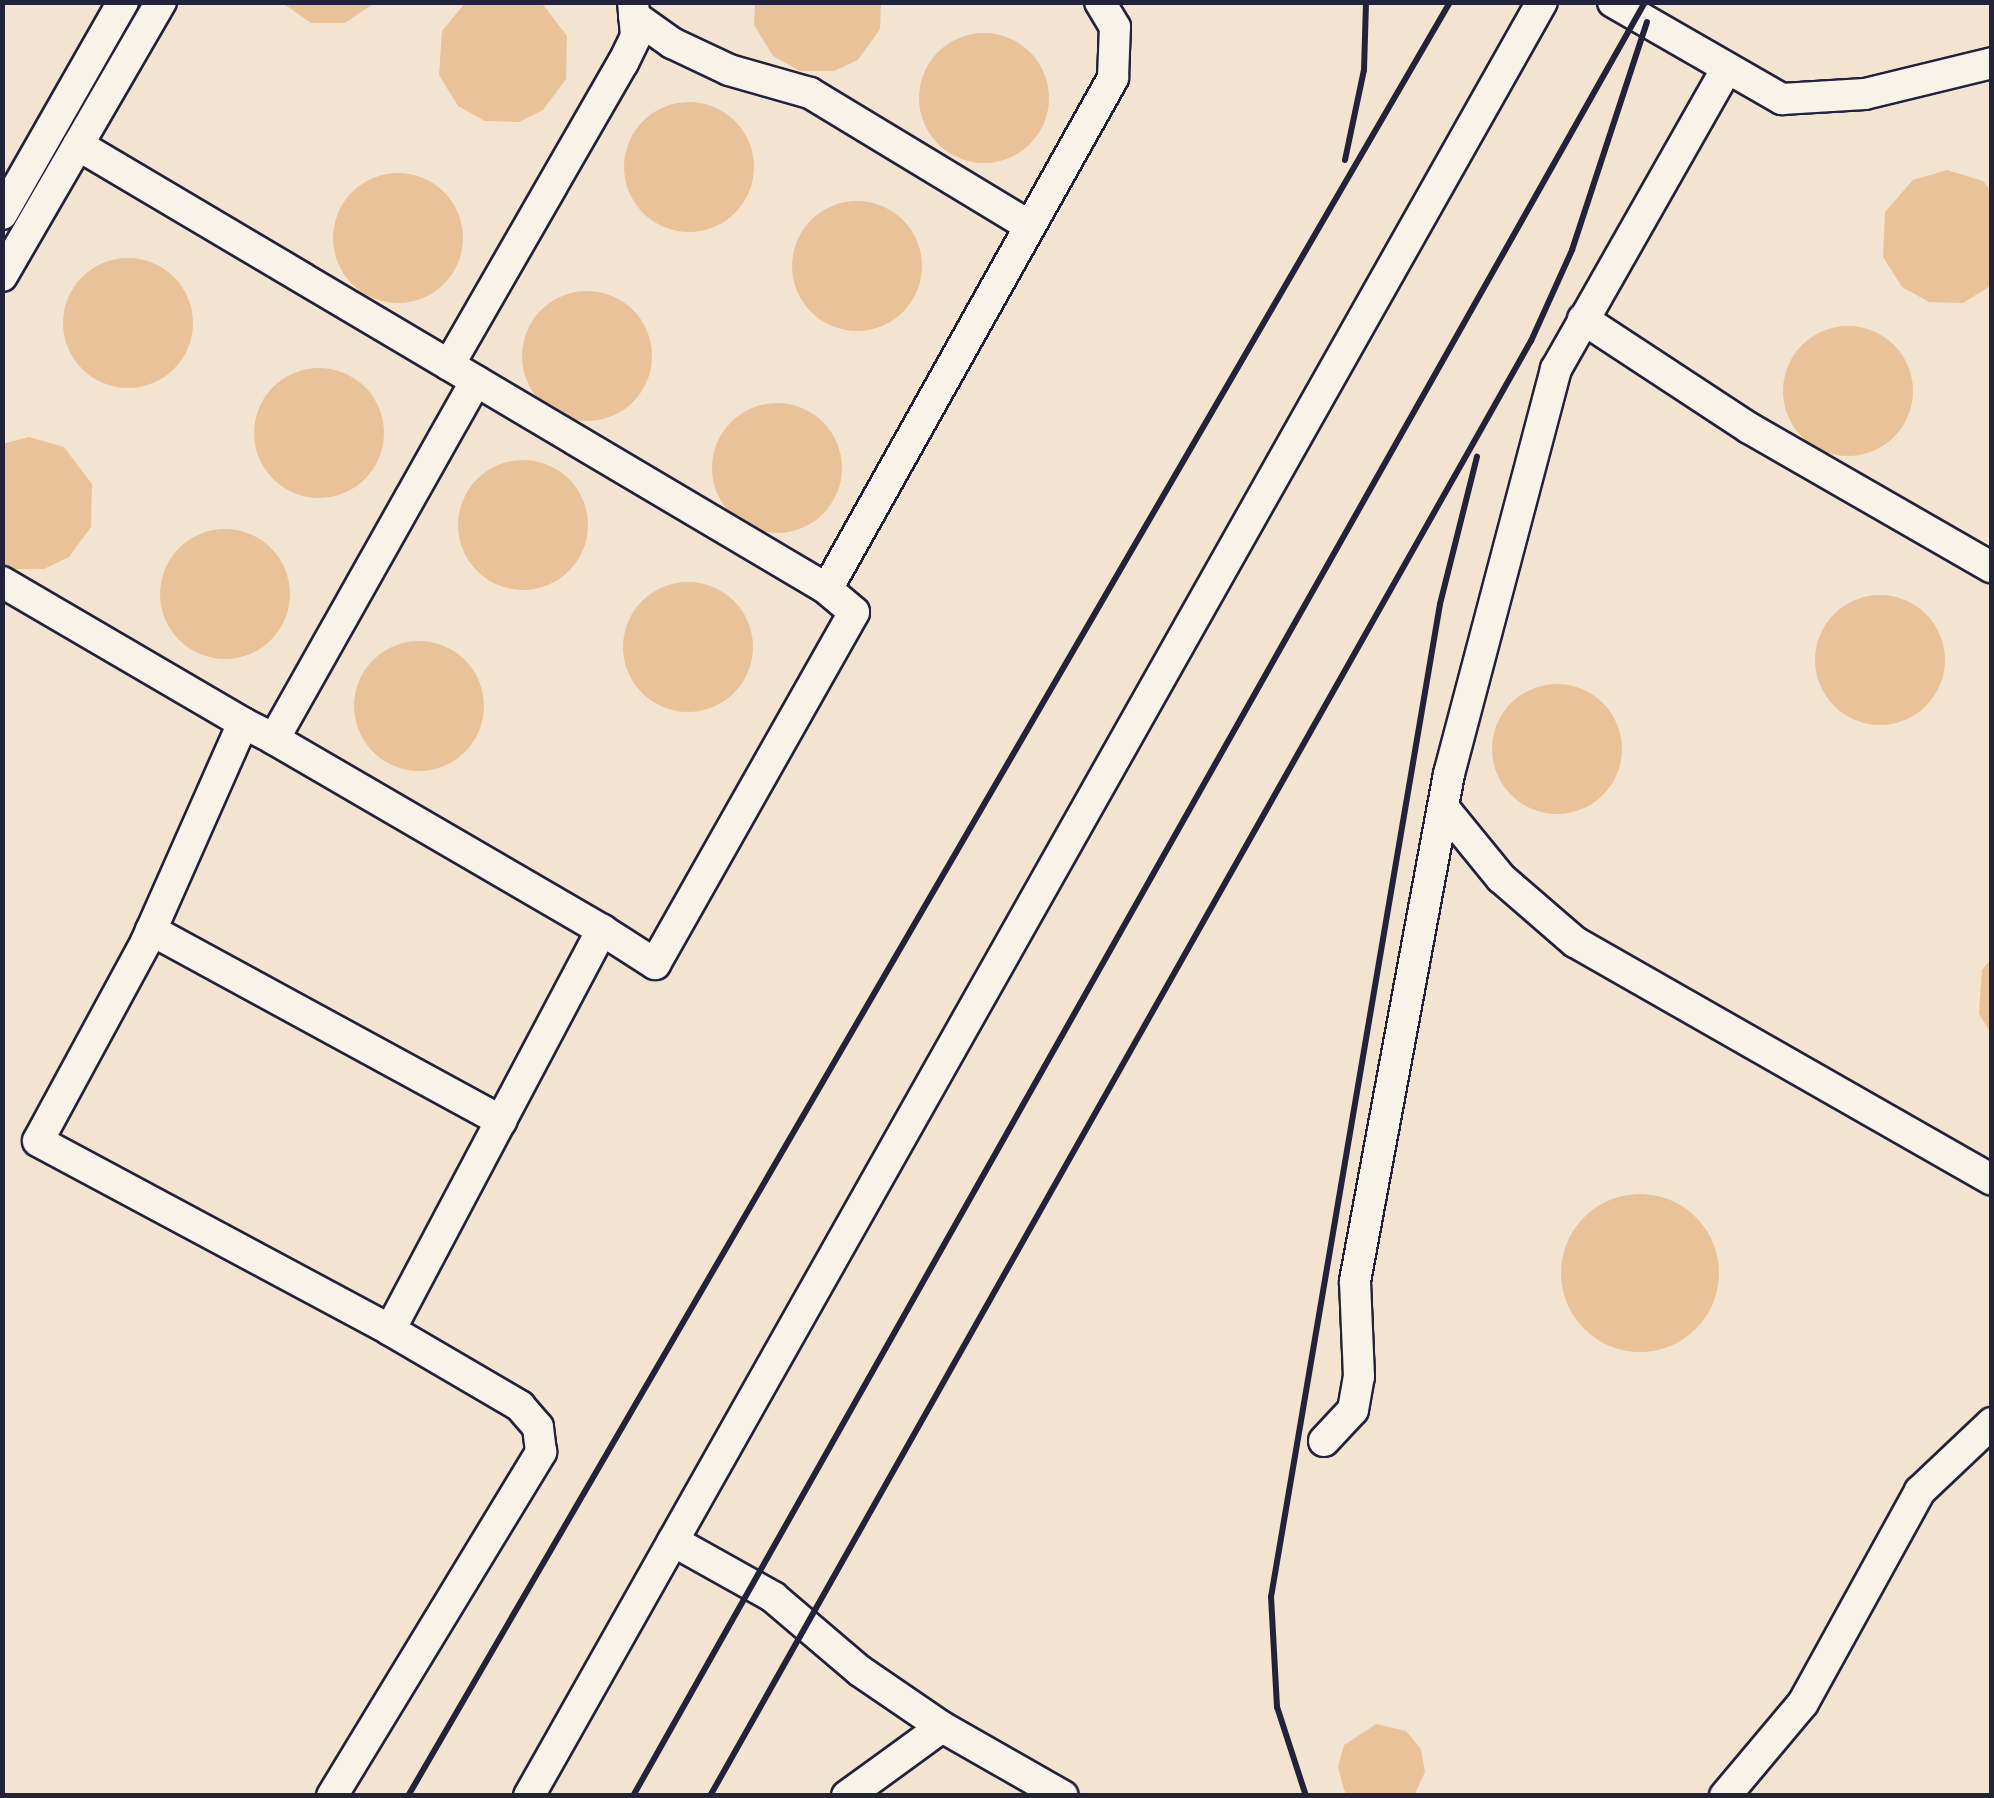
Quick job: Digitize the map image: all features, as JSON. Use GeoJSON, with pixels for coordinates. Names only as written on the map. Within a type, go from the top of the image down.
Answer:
{"type":"FeatureCollection","features":[{"type":"Feature","properties":{"kind":"lane"},"geometry":{"type":"LineString","coordinates":[[2,214],[123,2]]}},
{"type":"Feature","properties":{"kind":"lane"},"geometry":{"type":"LineString","coordinates":[[2,276],[160,2]]}},
{"type":"Feature","properties":{"kind":"lane"},"geometry":{"type":"LineString","coordinates":[[827,589],[1113,78],[1115,26],[1100,2]]}},
{"type":"Feature","properties":{"kind":"lane"},"geometry":{"type":"LineString","coordinates":[[529,1796],[1542,2]]}},
{"type":"Feature","properties":{"kind":"lane"},"geometry":{"type":"LineString","coordinates":[[1613,2],[1782,98],[1865,94],[1992,63]]}},
{"type":"Feature","properties":{"kind":"lane"},"geometry":{"type":"LineString","coordinates":[[449,365],[623,63],[636,36],[634,9]]}},
{"type":"Feature","properties":{"kind":"lane"},"geometry":{"type":"LineString","coordinates":[[634,9],[672,43],[729,70],[810,93],[1030,226]]}},
{"type":"Feature","properties":{"kind":"lane"},"geometry":{"type":"LineString","coordinates":[[1324,1441],[1353,1410],[1355,1280],[1443,807],[1556,369],[1727,68]]}},
{"type":"Feature","properties":{"kind":"lane"},"geometry":{"type":"LineString","coordinates":[[2,582],[602,930],[654,964],[854,612],[827,589],[78,145]]}},
{"type":"Feature","properties":{"kind":"lane"},"geometry":{"type":"LineString","coordinates":[[1583,320],[1748,428],[1992,568]]}},
{"type":"Feature","properties":{"kind":"lane"},"geometry":{"type":"LineString","coordinates":[[274,739],[476,381]]}},
{"type":"Feature","properties":{"kind":"lane"},"geometry":{"type":"LineString","coordinates":[[244,723],[151,930],[38,1141],[390,1330],[520,1406],[538,1427],[541,1452],[332,1796]]}},
{"type":"Feature","properties":{"kind":"lane"},"geometry":{"type":"LineString","coordinates":[[1443,807],[1501,878],[1575,942],[1992,1180]]}},
{"type":"Feature","properties":{"kind":"lane"},"geometry":{"type":"LineString","coordinates":[[151,930],[501,1121]]}},
{"type":"Feature","properties":{"kind":"lane"},"geometry":{"type":"LineString","coordinates":[[390,1330],[602,930]]}},
{"type":"Feature","properties":{"kind":"lane"},"geometry":{"type":"LineString","coordinates":[[1724,1796],[1803,1703],[1920,1491],[1992,1424]]}},
{"type":"Feature","properties":{"kind":"lane"},"geometry":{"type":"LineString","coordinates":[[673,1541],[773,1597],[860,1671],[942,1727],[1063,1796]]}},
{"type":"Feature","properties":{"kind":"lane"},"geometry":{"type":"LineString","coordinates":[[847,1796],[942,1727]]}},
{"type":"Feature","properties":{"kind":"shaded area"},"geometry":{"type":"Polygon","coordinates":[[[3,3],[1991,3],[1991,1796],[3,1796],[3,3]]]}},
{"type":"Feature","properties":{"kind":"building"},"geometry":{"type":"Polygon","coordinates":[[[281,2],[376,2],[345,23],[311,23],[281,2]]]}},
{"type":"Feature","properties":{"kind":"building"},"geometry":{"type":"Polygon","coordinates":[[[466,2],[541,2],[567,36],[566,79],[543,110],[519,122],[485,121],[458,106],[439,75],[442,31],[466,2]]]}},
{"type":"Feature","properties":{"kind":"building"},"geometry":{"type":"Polygon","coordinates":[[[755,2],[881,2],[880,29],[858,60],[834,71],[800,71],[773,56],[754,25],[755,2]]]}},
{"type":"Feature","properties":{"kind":"building"},"geometry":{"type":"Polygon","coordinates":[[[984,33],[1009,38],[1030,52],[1044,73],[1049,98],[1044,123],[1030,144],[1009,158],[984,163],[959,158],[938,144],[924,123],[919,98],[924,73],[938,52],[959,38],[984,33]]]}},
{"type":"Feature","properties":{"kind":"building"},"geometry":{"type":"Polygon","coordinates":[[[689,102],[714,107],[735,121],[749,142],[754,167],[749,192],[735,213],[714,227],[689,232],[664,227],[643,213],[629,192],[624,167],[629,142],[643,121],[664,107],[689,102]]]}},
{"type":"Feature","properties":{"kind":"building"},"geometry":{"type":"Polygon","coordinates":[[[1947,170],[1983,181],[1992,192],[1992,285],[1963,303],[1929,302],[1902,287],[1883,257],[1885,212],[1913,180],[1947,170]]]}},
{"type":"Feature","properties":{"kind":"building"},"geometry":{"type":"Polygon","coordinates":[[[398,173],[423,178],[444,192],[458,213],[463,238],[458,263],[444,284],[423,298],[398,303],[373,298],[352,284],[338,263],[333,238],[338,213],[352,192],[373,178],[398,173]]]}},
{"type":"Feature","properties":{"kind":"building"},"geometry":{"type":"Polygon","coordinates":[[[857,201],[882,206],[903,220],[917,241],[922,266],[917,291],[903,312],[882,326],[857,331],[832,326],[811,312],[797,291],[792,266],[797,241],[811,220],[832,206],[857,201]]]}},
{"type":"Feature","properties":{"kind":"building"},"geometry":{"type":"Polygon","coordinates":[[[128,258],[153,263],[174,277],[188,298],[193,323],[188,348],[174,369],[153,383],[128,388],[103,383],[82,369],[68,348],[63,323],[68,298],[82,277],[103,263],[128,258]]]}},
{"type":"Feature","properties":{"kind":"building"},"geometry":{"type":"Polygon","coordinates":[[[587,291],[612,296],[633,310],[647,331],[652,356],[647,381],[633,402],[612,416],[587,421],[562,416],[541,402],[527,381],[522,356],[527,331],[541,310],[562,296],[587,291]]]}},
{"type":"Feature","properties":{"kind":"building"},"geometry":{"type":"Polygon","coordinates":[[[1848,326],[1873,331],[1894,345],[1908,366],[1913,391],[1908,416],[1894,437],[1873,451],[1848,456],[1823,451],[1802,437],[1788,416],[1783,391],[1788,366],[1802,345],[1823,331],[1848,326]]]}},
{"type":"Feature","properties":{"kind":"building"},"geometry":{"type":"Polygon","coordinates":[[[319,368],[344,373],[365,387],[379,408],[384,433],[379,458],[365,479],[344,493],[319,498],[294,493],[273,479],[259,458],[254,433],[259,408],[273,387],[294,373],[319,368]]]}},
{"type":"Feature","properties":{"kind":"building"},"geometry":{"type":"Polygon","coordinates":[[[777,403],[802,408],[823,422],[837,443],[842,468],[837,493],[823,514],[802,528],[777,533],[752,528],[731,514],[717,493],[712,468],[717,443],[731,422],[752,408],[777,403]]]}},
{"type":"Feature","properties":{"kind":"building"},"geometry":{"type":"Polygon","coordinates":[[[29,437],[64,447],[92,484],[91,527],[69,557],[44,569],[11,569],[2,564],[2,444],[29,437]]]}},
{"type":"Feature","properties":{"kind":"building"},"geometry":{"type":"Polygon","coordinates":[[[523,460],[548,465],[569,479],[583,500],[588,525],[583,550],[569,571],[548,585],[523,590],[498,585],[477,571],[463,550],[458,525],[463,500],[477,479],[498,465],[523,460]]]}},
{"type":"Feature","properties":{"kind":"building"},"geometry":{"type":"Polygon","coordinates":[[[225,529],[250,534],[271,548],[285,569],[290,594],[285,619],[271,640],[250,654],[225,659],[200,654],[179,640],[165,619],[160,594],[165,569],[179,548],[200,534],[225,529]]]}},
{"type":"Feature","properties":{"kind":"building"},"geometry":{"type":"Polygon","coordinates":[[[688,582],[713,587],[734,601],[748,622],[753,647],[748,672],[734,693],[713,707],[688,712],[663,707],[642,693],[628,672],[623,647],[628,622],[642,601],[663,587],[688,582]]]}},
{"type":"Feature","properties":{"kind":"building"},"geometry":{"type":"Polygon","coordinates":[[[1880,595],[1905,600],[1926,614],[1940,635],[1945,660],[1940,685],[1926,706],[1905,720],[1880,725],[1855,720],[1834,706],[1820,685],[1815,660],[1820,635],[1834,614],[1855,600],[1880,595]]]}},
{"type":"Feature","properties":{"kind":"building"},"geometry":{"type":"Polygon","coordinates":[[[419,641],[444,646],[465,660],[479,681],[484,706],[479,731],[465,752],[444,766],[419,771],[394,766],[373,752],[359,731],[354,706],[359,681],[373,660],[394,646],[419,641]]]}},
{"type":"Feature","properties":{"kind":"building"},"geometry":{"type":"Polygon","coordinates":[[[1557,684],[1582,689],[1603,703],[1617,724],[1622,749],[1617,774],[1603,795],[1582,809],[1557,814],[1532,809],[1511,795],[1497,774],[1492,749],[1497,724],[1511,703],[1532,689],[1557,684]]]}},
{"type":"Feature","properties":{"kind":"building"},"geometry":{"type":"Polygon","coordinates":[[[1992,958],[1992,1035],[1979,1014],[1982,970],[1992,958]]]}},
{"type":"Feature","properties":{"kind":"building"},"geometry":{"type":"Polygon","coordinates":[[[1640,1194],[1670,1200],[1696,1217],[1713,1243],[1719,1273],[1713,1303],[1696,1329],[1670,1346],[1640,1352],[1610,1346],[1584,1329],[1567,1303],[1561,1273],[1567,1243],[1584,1217],[1610,1200],[1640,1194]]]}},
{"type":"Feature","properties":{"kind":"building"},"geometry":{"type":"Polygon","coordinates":[[[1376,1724],[1406,1731],[1421,1749],[1425,1772],[1414,1796],[1348,1796],[1344,1790],[1338,1767],[1344,1745],[1376,1724]]]}},
{"type":"Feature","properties":{"kind":"railway"},"geometry":{"type":"LineString","coordinates":[[1345,160],[1364,70],[1366,2]]}},
{"type":"Feature","properties":{"kind":"railway"},"geometry":{"type":"LineString","coordinates":[[408,1796],[1450,2]]}},
{"type":"Feature","properties":{"kind":"railway"},"geometry":{"type":"LineString","coordinates":[[633,1796],[1645,2]]}},
{"type":"Feature","properties":{"kind":"railway"},"geometry":{"type":"LineString","coordinates":[[710,1796],[1531,341],[1572,250],[1647,22]]}},
{"type":"Feature","properties":{"kind":"railway"},"geometry":{"type":"LineString","coordinates":[[1306,1796],[1277,1707],[1271,1597],[1440,604],[1477,457]]}}]}
